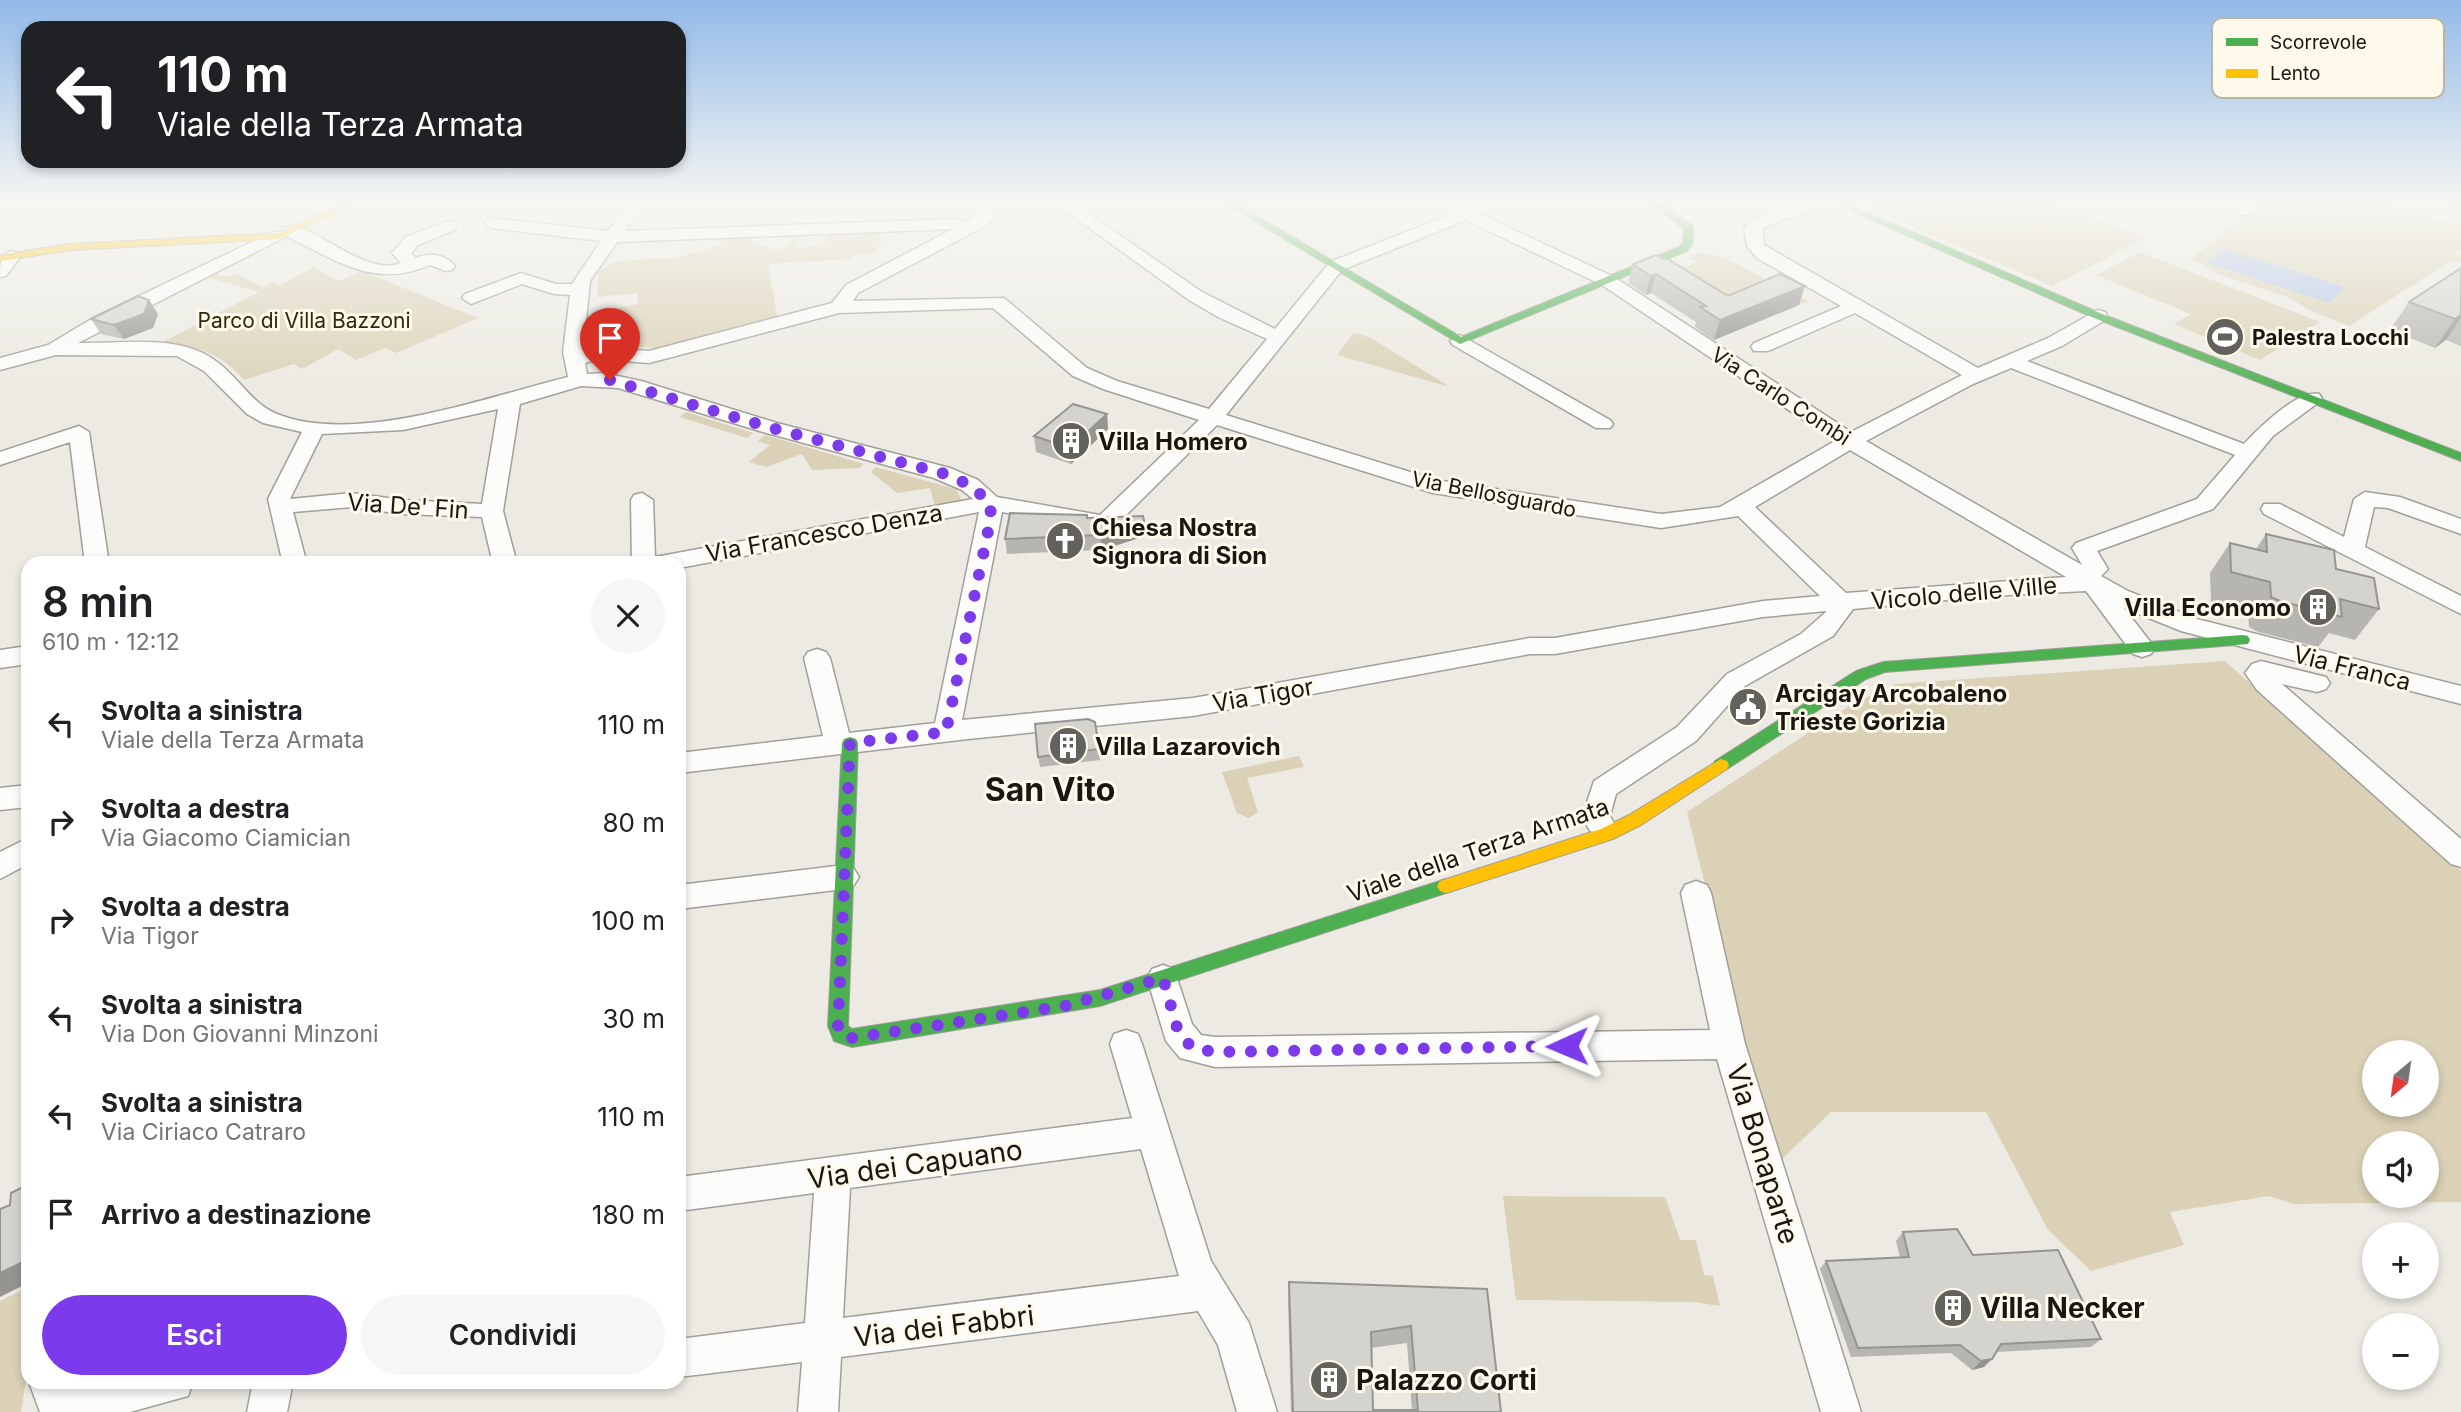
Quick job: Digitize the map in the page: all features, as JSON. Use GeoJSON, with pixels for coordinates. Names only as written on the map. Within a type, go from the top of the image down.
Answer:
{"type":"FeatureCollection","features":[{"type":"Feature","properties":{"kind":"main road"},"geometry":{"type":"LineString","coordinates":[[1337,267],[1460,341],[1645,267]]}},
{"type":"Feature","properties":{"kind":"main road"},"geometry":{"type":"LineString","coordinates":[[1985,267],[2098,316],[2461,457]]}},
{"type":"Feature","properties":{"kind":"main road","name":"Viale della Terza Armata"},"geometry":{"type":"LineString","coordinates":[[844,877],[838,1026],[841,1035],[852,1038],[1065,1006],[1163,978],[1607,834],[1635,820],[1861,675],[1883,667],[2243,639]]}},
{"type":"Feature","properties":{"kind":"main road"},"geometry":{"type":"LineString","coordinates":[[844,744],[844,877]]}},
{"type":"Feature","properties":{"kind":"street"},"geometry":{"type":"LineString","coordinates":[[0,364],[55,349],[102,321],[215,267]]}},
{"type":"Feature","properties":{"kind":"street"},"geometry":{"type":"LineString","coordinates":[[366,267],[392,273],[411,267]]}},
{"type":"Feature","properties":{"kind":"street"},"geometry":{"type":"LineString","coordinates":[[578,381],[574,360],[578,290],[590,267]]}},
{"type":"Feature","properties":{"kind":"street"},"geometry":{"type":"LineString","coordinates":[[574,360],[597,353],[649,357],[839,307],[852,289],[891,267]]}},
{"type":"Feature","properties":{"kind":"street"},"geometry":{"type":"LineString","coordinates":[[1155,267],[1193,293],[1260,331],[1280,337]]}},
{"type":"Feature","properties":{"kind":"street"},"geometry":{"type":"LineString","coordinates":[[55,349],[180,350],[200,356],[212,364],[232,390],[263,417],[315,427],[401,424],[510,400],[578,381],[610,380],[768,427],[942,473],[970,485],[990,503],[1105,523],[1213,418],[1335,267]]}},
{"type":"Feature","properties":{"kind":"street","name":"Via Carlo Combi"},"geometry":{"type":"LineString","coordinates":[[1577,267],[1608,282],[1850,441],[2086,580]]}},
{"type":"Feature","properties":{"kind":"street"},"geometry":{"type":"LineString","coordinates":[[1786,267],[1977,375]]}},
{"type":"Feature","properties":{"kind":"street"},"geometry":{"type":"LineString","coordinates":[[471,298],[520,278],[554,289],[578,290]]}},
{"type":"Feature","properties":{"kind":"street","name":"Via Bellosguardo"},"geometry":{"type":"LineString","coordinates":[[839,307],[997,302],[1080,372],[1113,386],[1458,491],[1661,521],[1725,513],[1741,506],[1850,441],[1977,375],[2055,342],[2098,316]]}},
{"type":"Feature","properties":{"kind":"street"},"geometry":{"type":"LineString","coordinates":[[1760,348],[1856,306]]}},
{"type":"Feature","properties":{"kind":"street"},"geometry":{"type":"LineString","coordinates":[[1460,341],[1603,424]]}},
{"type":"Feature","properties":{"kind":"street"},"geometry":{"type":"LineString","coordinates":[[2010,361],[2248,453]]}},
{"type":"Feature","properties":{"kind":"street"},"geometry":{"type":"LineString","coordinates":[[2086,580],[2096,569],[2084,548],[2205,504],[2236,471],[2266,432],[2312,398]]}},
{"type":"Feature","properties":{"kind":"street"},"geometry":{"type":"LineString","coordinates":[[503,556],[492,511],[510,400]]}},
{"type":"Feature","properties":{"kind":"street"},"geometry":{"type":"LineString","coordinates":[[293,556],[279,499],[315,427]]}},
{"type":"Feature","properties":{"kind":"street"},"geometry":{"type":"LineString","coordinates":[[0,459],[79,432],[96,556]]}},
{"type":"Feature","properties":{"kind":"street"},"geometry":{"type":"LineString","coordinates":[[2353,549],[2365,499],[2392,502],[2461,527]]}},
{"type":"Feature","properties":{"kind":"street","name":"Via De' Fin"},"geometry":{"type":"LineString","coordinates":[[282,506],[352,500],[402,507],[492,511]]}},
{"type":"Feature","properties":{"kind":"street"},"geometry":{"type":"LineString","coordinates":[[642,500],[644,556]]}},
{"type":"Feature","properties":{"kind":"street"},"geometry":{"type":"LineString","coordinates":[[946,732],[991,517],[990,503]]}},
{"type":"Feature","properties":{"kind":"street","name":"Via Francesco Denza"},"geometry":{"type":"LineString","coordinates":[[686,559],[990,503]]}},
{"type":"Feature","properties":{"kind":"street"},"geometry":{"type":"LineString","coordinates":[[1741,506],[1843,604]]}},
{"type":"Feature","properties":{"kind":"street"},"geometry":{"type":"LineString","coordinates":[[2272,509],[2461,606]]}},
{"type":"Feature","properties":{"kind":"street"},"geometry":{"type":"LineString","coordinates":[[2086,580],[2166,617],[2243,639]]}},
{"type":"Feature","properties":{"kind":"street"},"geometry":{"type":"LineString","coordinates":[[2086,580],[2142,648]]}},
{"type":"Feature","properties":{"kind":"street","name":"Vicolo delle Ville"},"geometry":{"type":"LineString","coordinates":[[1600,823],[1596,817],[1597,809],[1605,788],[1669,748],[1698,724],[1736,680],[1820,632],[1839,613],[1843,604],[2086,580]]}},
{"type":"Feature","properties":{"kind":"street","name":"Via Tigor"},"geometry":{"type":"LineString","coordinates":[[686,762],[1194,707],[1677,622],[1763,610],[1843,604]]}},
{"type":"Feature","properties":{"kind":"street","name":"Via Franca"},"geometry":{"type":"LineString","coordinates":[[2243,639],[2461,695]]}},
{"type":"Feature","properties":{"kind":"street"},"geometry":{"type":"LineString","coordinates":[[0,659],[21,656]]}},
{"type":"Feature","properties":{"kind":"street"},"geometry":{"type":"LineString","coordinates":[[817,658],[844,744]]}},
{"type":"Feature","properties":{"kind":"street"},"geometry":{"type":"LineString","coordinates":[[2317,683],[2275,672],[2261,670],[2258,673],[2266,684],[2461,856]]}},
{"type":"Feature","properties":{"kind":"street"},"geometry":{"type":"LineString","coordinates":[[0,799],[21,797]]}},
{"type":"Feature","properties":{"kind":"street"},"geometry":{"type":"LineString","coordinates":[[0,867],[21,854]]}},
{"type":"Feature","properties":{"kind":"street"},"geometry":{"type":"LineString","coordinates":[[686,896],[844,877]]}},
{"type":"Feature","properties":{"kind":"street","name":"Via Bonaparte"},"geometry":{"type":"LineString","coordinates":[[1696,893],[1729,1044],[1841,1412]]}},
{"type":"Feature","properties":{"kind":"street"},"geometry":{"type":"LineString","coordinates":[[1163,978],[1178,1031],[1192,1048],[1215,1052],[1729,1044]]}},
{"type":"Feature","properties":{"kind":"street"},"geometry":{"type":"LineString","coordinates":[[1126,1044],[1195,1270],[1235,1337],[1257,1412]]}},
{"type":"Feature","properties":{"kind":"street","name":"Via dei Capuano"},"geometry":{"type":"LineString","coordinates":[[686,1193],[1151,1132]]}},
{"type":"Feature","properties":{"kind":"street"},"geometry":{"type":"LineString","coordinates":[[818,1412],[833,1175]]}},
{"type":"Feature","properties":{"kind":"street","name":"Via dei Fabbri"},"geometry":{"type":"LineString","coordinates":[[686,1357],[1209,1291]]}},
{"type":"Feature","properties":{"kind":"street"},"geometry":{"type":"LineString","coordinates":[[51,1389],[56,1403],[66,1407],[144,1389]]}},
{"type":"Feature","properties":{"kind":"street"},"geometry":{"type":"LineString","coordinates":[[267,1412],[272,1389]]}},
{"type":"Feature","properties":{"kind":"green space","name":"Parco di Villa Bazzoni"},"geometry":{"type":"Polygon","coordinates":[[[314,267],[338,281],[362,271],[478,318],[396,353],[385,348],[356,360],[338,349],[302,369],[294,364],[244,380],[226,363],[207,352],[161,343],[259,292],[204,276],[212,273],[227,277],[235,273],[263,287],[272,282],[280,285],[314,267]]]}},
{"type":"Feature","properties":{"kind":"green space"},"geometry":{"type":"Polygon","coordinates":[[[606,267],[769,267],[777,316],[662,348],[595,345],[596,312],[638,304],[637,293],[597,297],[599,271],[606,267]]]}},
{"type":"Feature","properties":{"kind":"green space"},"geometry":{"type":"Polygon","coordinates":[[[1686,267],[1742,267],[1808,301],[1799,305],[1774,293],[1727,313],[1651,274],[1677,271],[1686,267]]]}},
{"type":"Feature","properties":{"kind":"green space"},"geometry":{"type":"Polygon","coordinates":[[[2007,267],[2089,267],[2052,286],[2007,267]]]}},
{"type":"Feature","properties":{"kind":"green space"},"geometry":{"type":"Polygon","coordinates":[[[2112,267],[2178,267],[2320,322],[2260,360],[2174,324],[2191,314],[2096,275],[2112,267]]]}},
{"type":"Feature","properties":{"kind":"green space"},"geometry":{"type":"Polygon","coordinates":[[[2205,267],[2441,267],[2349,326],[2313,312],[2288,297],[2222,276],[2205,267]]]}},
{"type":"Feature","properties":{"kind":"green space"},"geometry":{"type":"Polygon","coordinates":[[[1353,334],[1371,338],[1450,387],[1337,355],[1353,334]]]}},
{"type":"Feature","properties":{"kind":"green space"},"geometry":{"type":"Polygon","coordinates":[[[686,412],[753,433],[747,438],[680,417],[686,412]]]}},
{"type":"Feature","properties":{"kind":"green space"},"geometry":{"type":"Polygon","coordinates":[[[765,435],[864,464],[859,468],[812,470],[802,454],[766,467],[749,462],[770,445],[758,441],[765,435]]]}},
{"type":"Feature","properties":{"kind":"green space"},"geometry":{"type":"Polygon","coordinates":[[[875,467],[956,489],[962,501],[935,506],[930,488],[897,493],[871,472],[875,467]]]}},
{"type":"Feature","properties":{"kind":"green space"},"geometry":{"type":"Polygon","coordinates":[[[2225,661],[2461,871],[2461,1202],[2439,1202],[2439,1131],[2362,1131],[2362,1203],[2294,1204],[2269,1196],[2170,1212],[2184,1245],[2091,1271],[2048,1230],[1986,1112],[1831,1112],[1779,1162],[1745,1045],[1687,812],[1854,703],[1896,684],[2225,661]]]}},
{"type":"Feature","properties":{"kind":"green space"},"geometry":{"type":"Polygon","coordinates":[[[1299,756],[1304,767],[1247,778],[1258,812],[1249,818],[1237,813],[1222,772],[1299,756]]]}},
{"type":"Feature","properties":{"kind":"green space"},"geometry":{"type":"Polygon","coordinates":[[[1503,1196],[1665,1197],[1680,1240],[1696,1240],[1704,1275],[1713,1276],[1720,1306],[1694,1302],[1516,1300],[1503,1196]]]}},
{"type":"Feature","properties":{"kind":"green space"},"geometry":{"type":"Polygon","coordinates":[[[21,1290],[21,1389],[25,1389],[21,1412],[0,1412],[0,1301],[21,1290]]]}},
{"type":"Feature","properties":{"kind":"water"},"geometry":{"type":"Polygon","coordinates":[[[2220,267],[2283,267],[2345,287],[2329,303],[2220,267]]]}},
{"type":"Feature","properties":{"kind":"building"},"geometry":{"type":"Polygon","coordinates":[[[1637,267],[1681,267],[1728,296],[1780,274],[1805,286],[1720,320],[1700,307],[1706,306],[1656,274],[1650,276],[1637,267]]]}},
{"type":"Feature","properties":{"kind":"building"},"geometry":{"type":"Polygon","coordinates":[[[2461,268],[2461,315],[2455,319],[2409,302],[2461,268]]]}},
{"type":"Feature","properties":{"kind":"building"},"geometry":{"type":"Polygon","coordinates":[[[138,296],[149,300],[144,314],[114,325],[91,319],[138,296]]]}},
{"type":"Feature","properties":{"kind":"building"},"geometry":{"type":"Polygon","coordinates":[[[1073,404],[1107,414],[1070,448],[1034,436],[1073,404]]]}},
{"type":"Feature","properties":{"kind":"building"},"geometry":{"type":"Polygon","coordinates":[[[1010,513],[1087,515],[1087,518],[1143,516],[1144,521],[1100,535],[1005,539],[1010,513]]]}},
{"type":"Feature","properties":{"kind":"building"},"geometry":{"type":"Polygon","coordinates":[[[2266,534],[2334,550],[2336,569],[2374,578],[2379,609],[2340,599],[2342,617],[2280,601],[2271,597],[2270,582],[2231,572],[2230,543],[2267,552],[2266,534]]]}},
{"type":"Feature","properties":{"kind":"building","name":"Villa Lazarovich"},"geometry":{"type":"Polygon","coordinates":[[[1088,719],[1095,722],[1099,749],[1038,757],[1035,724],[1088,719]]]}},
{"type":"Feature","properties":{"kind":"building"},"geometry":{"type":"Polygon","coordinates":[[[21,1188],[21,1263],[0,1273],[0,1209],[10,1205],[11,1193],[21,1188]]]}},
{"type":"Feature","properties":{"kind":"building","name":"Villa Necker"},"geometry":{"type":"Polygon","coordinates":[[[1957,1229],[1973,1255],[2058,1250],[2101,1339],[2001,1344],[1992,1359],[1981,1361],[1960,1345],[1858,1348],[1826,1261],[1909,1257],[1903,1232],[1957,1229]]]}},
{"type":"Feature","properties":{"kind":"building"},"geometry":{"type":"Polygon","coordinates":[[[1289,1282],[1487,1289],[1501,1412],[1293,1412],[1289,1282]],[[1411,1326],[1371,1332],[1373,1410],[1418,1410],[1411,1326]]]}},
{"type":"Feature","properties":{"kind":"traffic: fast"},"geometry":{"type":"LineString","coordinates":[[1336,267],[1460,341],[1640,267]]}},
{"type":"Feature","properties":{"kind":"traffic: fast"},"geometry":{"type":"LineString","coordinates":[[1985,267],[2098,316],[2461,457]]}},
{"type":"Feature","properties":{"kind":"traffic: fast"},"geometry":{"type":"LineString","coordinates":[[1721,765],[1861,675],[1883,667],[2243,640]]}},
{"type":"Feature","properties":{"kind":"traffic: fast"},"geometry":{"type":"LineString","coordinates":[[850,743],[838,1026],[841,1035],[852,1038],[1100,998],[1446,886]]}},
{"type":"Feature","properties":{"kind":"traffic: slow"},"geometry":{"type":"LineString","coordinates":[[1446,886],[1607,834],[1635,820],[1721,765]]}},
{"type":"Feature","properties":{"kind":"place","name":"Palestra Locchi"},"geometry":{"type":"Point","coordinates":[2225,337]}},
{"type":"Feature","properties":{"kind":"place","name":"Villa Homero"},"geometry":{"type":"Point","coordinates":[1071,441]}},
{"type":"Feature","properties":{"kind":"place","name":"Chiesa Nostra Signora di Sion"},"geometry":{"type":"Point","coordinates":[1065,541]}},
{"type":"Feature","properties":{"kind":"place","name":"Villa Economo"},"geometry":{"type":"Point","coordinates":[2318,607]}},
{"type":"Feature","properties":{"kind":"place","name":"Arcigay Arcobaleno Trieste Gorizia"},"geometry":{"type":"Point","coordinates":[1748,707]}},
{"type":"Feature","properties":{"kind":"place","name":"Villa Lazarovich"},"geometry":{"type":"Point","coordinates":[1068,746]}},
{"type":"Feature","properties":{"kind":"place","name":"Villa Necker"},"geometry":{"type":"Point","coordinates":[1953,1308]}},
{"type":"Feature","properties":{"kind":"place","name":"Palazzo Corti"},"geometry":{"type":"Point","coordinates":[1329,1380]}},
{"type":"Feature","properties":{"kind":"district","name":"San Vito"},"geometry":{"type":"Point","coordinates":[1050,789]}},
{"type":"Feature","properties":{"kind":"route"},"geometry":{"type":"LineString","coordinates":[[610,380],[768,427],[942,473],[970,485],[990,503],[991,517],[946,732],[850,743],[838,1026],[841,1035],[852,1038],[1065,1006],[1163,978],[1178,1031],[1192,1048],[1215,1052],[1567,1046]]}}]}
